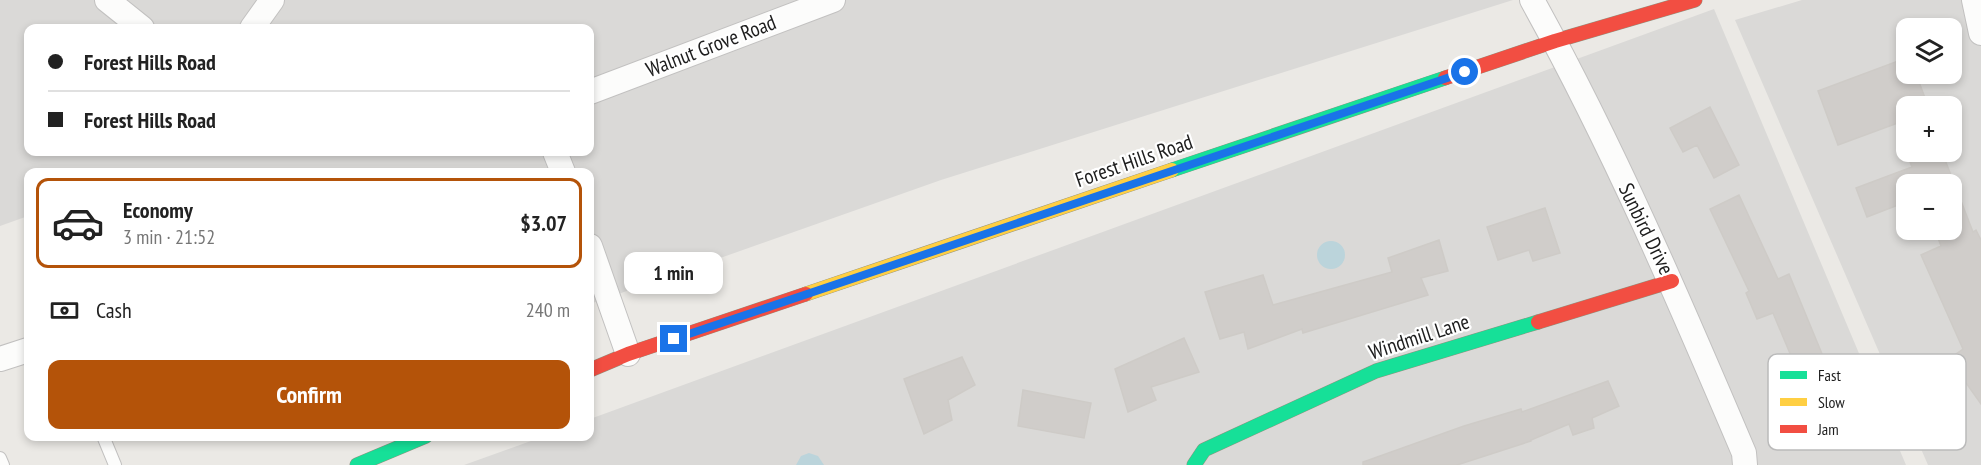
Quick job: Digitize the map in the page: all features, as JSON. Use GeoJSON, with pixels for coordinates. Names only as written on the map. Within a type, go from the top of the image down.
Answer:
{"type":"FeatureCollection","features":[{"type":"Feature","properties":{"kind":"street"},"geometry":{"type":"LineString","coordinates":[[107,0],[137,24]]}},
{"type":"Feature","properties":{"kind":"street"},"geometry":{"type":"LineString","coordinates":[[255,24],[272,0]]}},
{"type":"Feature","properties":{"kind":"street","name":"Walnut Grove Road"},"geometry":{"type":"LineString","coordinates":[[594,90],[833,0]]}},
{"type":"Feature","properties":{"kind":"street","name":"Sunbird Drive"},"geometry":{"type":"LineString","coordinates":[[1532,0],[1555,41],[1672,282],[1744,453],[1745,465]]}},
{"type":"Feature","properties":{"kind":"street","name":"Forest Hills Road"},"geometry":{"type":"LineString","coordinates":[[594,368],[628,354],[1555,41],[1695,0]]}},
{"type":"Feature","properties":{"kind":"street"},"geometry":{"type":"LineString","coordinates":[[1974,0],[1981,33]]}},
{"type":"Feature","properties":{"kind":"street"},"geometry":{"type":"LineString","coordinates":[[594,257],[628,354]]}},
{"type":"Feature","properties":{"kind":"street","name":"Windmill Lane"},"geometry":{"type":"LineString","coordinates":[[1194,465],[1204,450],[1376,371],[1672,282]]}},
{"type":"Feature","properties":{"kind":"street"},"geometry":{"type":"LineString","coordinates":[[0,359],[24,351]]}},
{"type":"Feature","properties":{"kind":"street"},"geometry":{"type":"LineString","coordinates":[[357,465],[414,441]]}},
{"type":"Feature","properties":{"kind":"lane"},"geometry":{"type":"LineString","coordinates":[[106,441],[115,465]]}},
{"type":"Feature","properties":{"kind":"lane"},"geometry":{"type":"LineString","coordinates":[[0,458],[3,465]]}},
{"type":"Feature","properties":{"kind":"shaded area"},"geometry":{"type":"Polygon","coordinates":[[[0,0],[1513,0],[941,180],[594,303],[594,168],[24,168],[24,217],[0,226],[0,0]]]}},
{"type":"Feature","properties":{"kind":"shaded area"},"geometry":{"type":"Polygon","coordinates":[[[1802,0],[1981,0],[1981,465],[1928,465],[1921,450],[1966,450],[1966,354],[1880,354],[1735,20],[1802,0]]]}},
{"type":"Feature","properties":{"kind":"shaded area"},"geometry":{"type":"Polygon","coordinates":[[[1714,9],[1859,354],[1768,354],[1768,450],[1900,450],[1906,465],[464,465],[531,441],[594,441],[594,418],[1714,9]]]}},
{"type":"Feature","properties":{"kind":"water"},"geometry":{"type":"Polygon","coordinates":[[[1331,241],[1341,245],[1345,255],[1341,265],[1331,269],[1321,265],[1317,255],[1321,245],[1331,241]]]}},
{"type":"Feature","properties":{"kind":"water"},"geometry":{"type":"Polygon","coordinates":[[[809,453],[818,456],[824,465],[796,465],[801,456],[809,453]]]}},
{"type":"Feature","properties":{"kind":"building"},"geometry":{"type":"Polygon","coordinates":[[[1896,62],[1896,84],[1920,84],[1924,96],[1896,96],[1896,124],[1838,145],[1818,91],[1896,62]]]}},
{"type":"Feature","properties":{"kind":"building"},"geometry":{"type":"Polygon","coordinates":[[[1710,107],[1739,165],[1714,178],[1697,145],[1683,152],[1670,128],[1710,107]]]}},
{"type":"Feature","properties":{"kind":"building"},"geometry":{"type":"Polygon","coordinates":[[[1910,162],[1946,162],[1951,174],[1896,174],[1896,206],[1867,217],[1856,188],[1912,167],[1910,162]]]}},
{"type":"Feature","properties":{"kind":"building"},"geometry":{"type":"Polygon","coordinates":[[[1739,195],[1778,279],[1789,274],[1822,354],[1790,354],[1773,313],[1757,319],[1746,293],[1749,291],[1710,209],[1739,195]]]}},
{"type":"Feature","properties":{"kind":"building"},"geometry":{"type":"Polygon","coordinates":[[[1962,204],[1973,232],[1976,230],[1981,240],[1981,404],[1966,383],[1966,354],[1956,354],[1963,349],[1921,255],[1941,246],[1939,240],[1962,240],[1962,204]]]}},
{"type":"Feature","properties":{"kind":"building"},"geometry":{"type":"Polygon","coordinates":[[[1545,208],[1560,253],[1533,261],[1529,250],[1498,260],[1487,227],[1545,208]]]}},
{"type":"Feature","properties":{"kind":"building"},"geometry":{"type":"Polygon","coordinates":[[[1439,240],[1448,271],[1421,278],[1428,295],[1303,333],[1302,329],[1248,349],[1244,332],[1220,339],[1205,292],[1263,275],[1273,305],[1392,272],[1388,258],[1439,240]]]}},
{"type":"Feature","properties":{"kind":"building"},"geometry":{"type":"Polygon","coordinates":[[[1184,338],[1199,372],[1151,387],[1156,400],[1128,412],[1115,369],[1184,338]]]}},
{"type":"Feature","properties":{"kind":"building"},"geometry":{"type":"Polygon","coordinates":[[[962,357],[975,385],[948,400],[952,420],[924,434],[904,379],[962,357]]]}},
{"type":"Feature","properties":{"kind":"building"},"geometry":{"type":"Polygon","coordinates":[[[1608,381],[1619,406],[1592,418],[1594,428],[1573,435],[1569,424],[1531,441],[1457,465],[1363,465],[1363,462],[1464,426],[1521,409],[1522,412],[1608,381]]]}},
{"type":"Feature","properties":{"kind":"building"},"geometry":{"type":"Polygon","coordinates":[[[1023,390],[1091,403],[1084,438],[1018,426],[1023,390]]]}},
{"type":"Feature","properties":{"kind":"traffic: fast"},"geometry":{"type":"LineString","coordinates":[[1172,170],[1445,78]]}},
{"type":"Feature","properties":{"kind":"traffic: fast"},"geometry":{"type":"LineString","coordinates":[[1194,465],[1204,450],[1376,371],[1538,322]]}},
{"type":"Feature","properties":{"kind":"traffic: fast"},"geometry":{"type":"LineString","coordinates":[[357,465],[414,441]]}},
{"type":"Feature","properties":{"kind":"traffic: slow"},"geometry":{"type":"LineString","coordinates":[[806,294],[1172,170]]}},
{"type":"Feature","properties":{"kind":"traffic: jam"},"geometry":{"type":"LineString","coordinates":[[1445,78],[1555,41],[1695,0]]}},
{"type":"Feature","properties":{"kind":"traffic: jam"},"geometry":{"type":"LineString","coordinates":[[1538,322],[1672,281]]}},
{"type":"Feature","properties":{"kind":"traffic: jam"},"geometry":{"type":"LineString","coordinates":[[594,368],[628,354],[806,294]]}},
{"type":"Feature","properties":{"kind":"route"},"geometry":{"type":"LineString","coordinates":[[674,339],[1465,72]]}}]}
